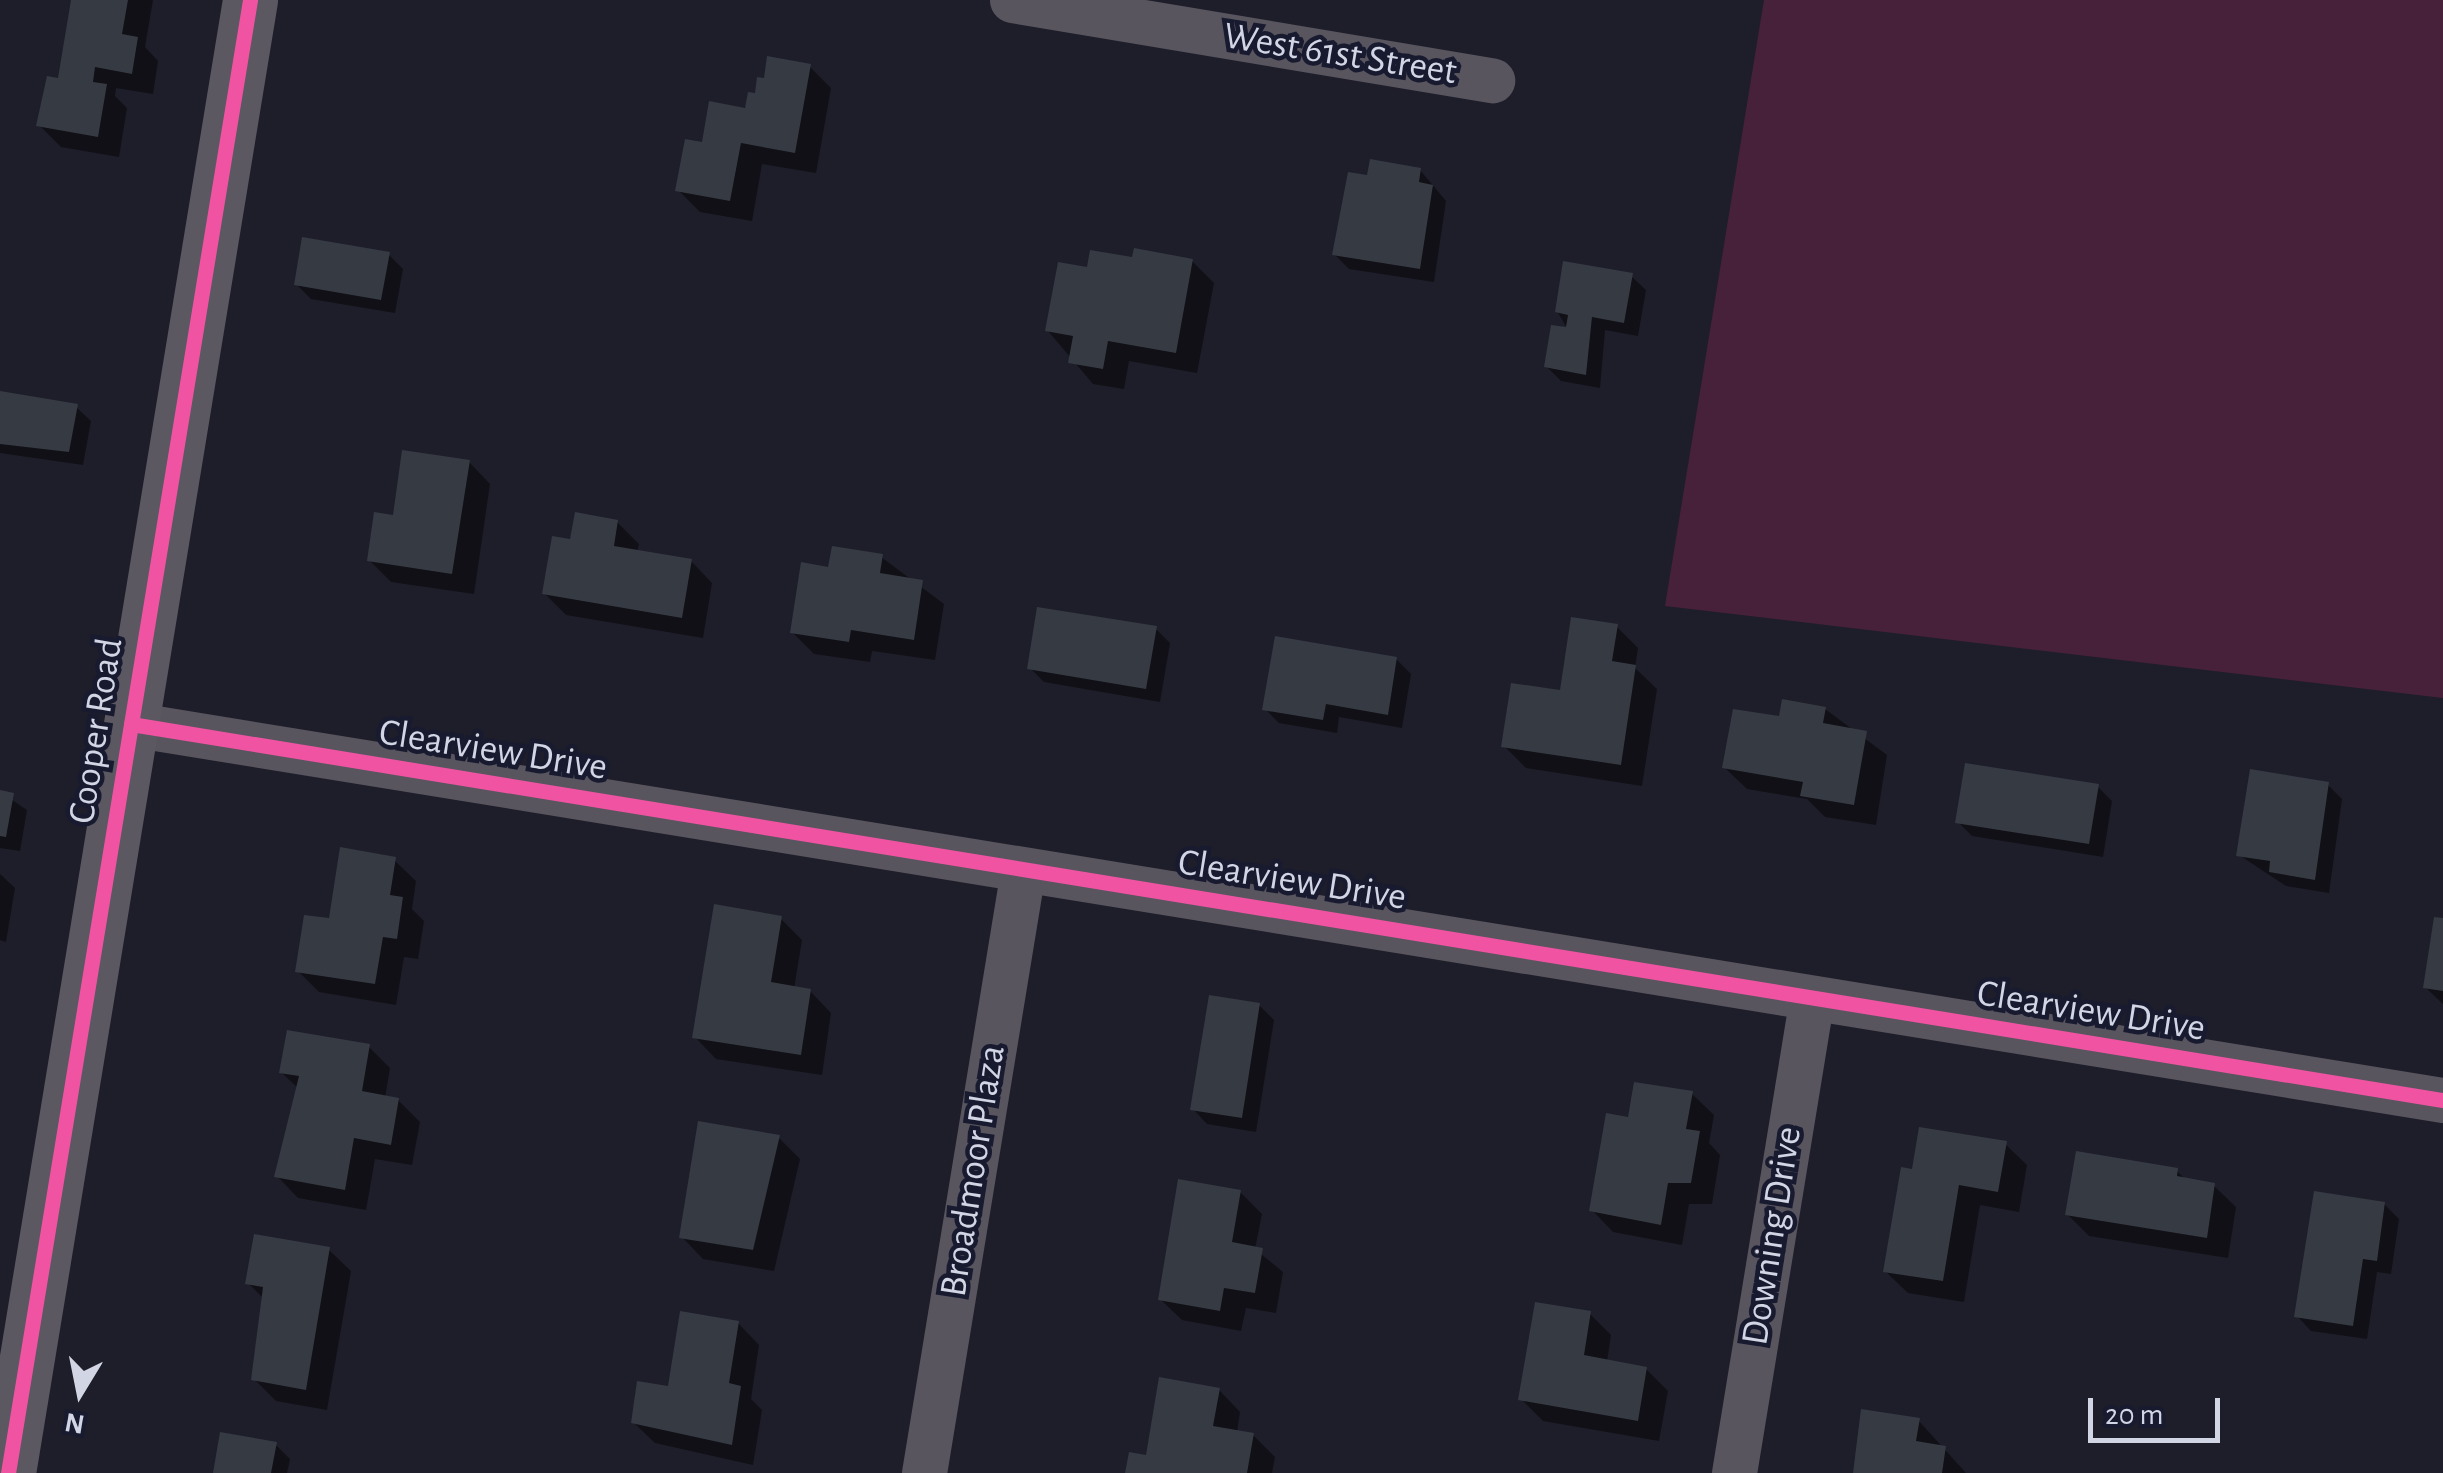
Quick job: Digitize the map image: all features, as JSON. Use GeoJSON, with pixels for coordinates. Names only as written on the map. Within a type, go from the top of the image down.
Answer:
{"type":"FeatureCollection","features":[{"type":"Feature","properties":{"kind":"main road","name":"Cooper Road"},"geometry":{"type":"LineString","coordinates":[[8,1473],[250,0]]}},
{"type":"Feature","properties":{"kind":"street","name":"West 61st Street"},"geometry":{"type":"LineString","coordinates":[[1012,0],[1492,80]]}},
{"type":"Feature","properties":{"kind":"street","name":"Clearview Drive"},"geometry":{"type":"LineString","coordinates":[[131,724],[2443,1100]]}},
{"type":"Feature","properties":{"kind":"street","name":"Broadmoor Plaza"},"geometry":{"type":"LineString","coordinates":[[924,1473],[1023,870]]}},
{"type":"Feature","properties":{"kind":"street","name":"Downing Drive"},"geometry":{"type":"LineString","coordinates":[[1734,1473],[1812,999]]}},
{"type":"Feature","properties":{"kind":"shaded area"},"geometry":{"type":"Polygon","coordinates":[[[1764,0],[2443,0],[2443,698],[1665,606],[1764,0]]]}},
{"type":"Feature","properties":{"kind":"building"},"geometry":{"type":"Polygon","coordinates":[[[71,0],[128,0],[122,34],[138,37],[132,74],[95,67],[93,82],[107,84],[98,137],[36,126],[47,76],[58,78],[71,0]]]}},
{"type":"Feature","properties":{"kind":"building"},"geometry":{"type":"Polygon","coordinates":[[[767,56],[811,64],[795,153],[741,143],[730,201],[675,191],[685,139],[702,142],[709,101],[745,108],[748,92],[755,93],[757,77],[764,78],[767,56]]]}},
{"type":"Feature","properties":{"kind":"building"},"geometry":{"type":"Polygon","coordinates":[[[1370,159],[1421,168],[1419,182],[1433,185],[1420,269],[1332,255],[1348,172],[1367,175],[1370,159]]]}},
{"type":"Feature","properties":{"kind":"building"},"geometry":{"type":"Polygon","coordinates":[[[302,237],[390,252],[381,300],[294,285],[302,237]]]}},
{"type":"Feature","properties":{"kind":"building"},"geometry":{"type":"Polygon","coordinates":[[[1134,248],[1193,259],[1176,353],[1108,341],[1103,369],[1068,363],[1073,336],[1045,331],[1058,262],[1087,267],[1090,250],[1132,257],[1134,248]]]}},
{"type":"Feature","properties":{"kind":"building"},"geometry":{"type":"Polygon","coordinates":[[[1563,261],[1633,273],[1624,323],[1592,317],[1586,375],[1544,367],[1551,325],[1566,327],[1568,315],[1555,312],[1563,261]]]}},
{"type":"Feature","properties":{"kind":"building"},"geometry":{"type":"Polygon","coordinates":[[[0,391],[78,404],[69,452],[0,444],[0,391]]]}},
{"type":"Feature","properties":{"kind":"building"},"geometry":{"type":"Polygon","coordinates":[[[402,450],[470,460],[452,574],[367,561],[374,512],[393,515],[402,450]]]}},
{"type":"Feature","properties":{"kind":"building"},"geometry":{"type":"Polygon","coordinates":[[[575,512],[618,520],[614,546],[692,559],[682,618],[542,594],[552,536],[570,539],[575,512]]]}},
{"type":"Feature","properties":{"kind":"building"},"geometry":{"type":"Polygon","coordinates":[[[832,546],[883,554],[880,573],[923,580],[914,640],[851,630],[849,642],[790,633],[801,562],[828,567],[832,546]]]}},
{"type":"Feature","properties":{"kind":"building"},"geometry":{"type":"Polygon","coordinates":[[[1037,607],[1157,626],[1146,689],[1027,669],[1037,607]]]}},
{"type":"Feature","properties":{"kind":"building"},"geometry":{"type":"Polygon","coordinates":[[[1571,617],[1618,624],[1612,661],[1636,665],[1621,765],[1501,747],[1511,683],[1560,690],[1571,617]]]}},
{"type":"Feature","properties":{"kind":"building"},"geometry":{"type":"Polygon","coordinates":[[[1275,636],[1397,657],[1388,715],[1326,704],[1323,720],[1262,710],[1275,636]]]}},
{"type":"Feature","properties":{"kind":"building"},"geometry":{"type":"Polygon","coordinates":[[[1782,699],[1826,707],[1823,723],[1867,731],[1854,805],[1800,796],[1803,782],[1722,768],[1733,709],[1779,716],[1782,699]]]}},
{"type":"Feature","properties":{"kind":"building"},"geometry":{"type":"Polygon","coordinates":[[[1965,763],[2099,784],[2089,844],[1955,823],[1965,763]]]}},
{"type":"Feature","properties":{"kind":"building"},"geometry":{"type":"Polygon","coordinates":[[[2250,769],[2329,782],[2315,880],[2269,872],[2270,861],[2236,856],[2250,769]]]}},
{"type":"Feature","properties":{"kind":"building"},"geometry":{"type":"Polygon","coordinates":[[[0,790],[14,793],[6,837],[0,836],[0,790]]]}},
{"type":"Feature","properties":{"kind":"building"},"geometry":{"type":"Polygon","coordinates":[[[340,847],[396,857],[390,895],[403,897],[397,939],[383,937],[375,984],[295,972],[304,915],[329,918],[340,847]]]}},
{"type":"Feature","properties":{"kind":"building"},"geometry":{"type":"Polygon","coordinates":[[[714,904],[782,916],[771,982],[811,989],[801,1055],[692,1038],[714,904]]]}},
{"type":"Feature","properties":{"kind":"building"},"geometry":{"type":"Polygon","coordinates":[[[2434,917],[2443,918],[2443,991],[2423,988],[2434,917]]]}},
{"type":"Feature","properties":{"kind":"building"},"geometry":{"type":"Polygon","coordinates":[[[1209,995],[1260,1003],[1242,1118],[1190,1110],[1209,995]]]}},
{"type":"Feature","properties":{"kind":"building"},"geometry":{"type":"Polygon","coordinates":[[[287,1030],[370,1044],[362,1091],[399,1098],[391,1145],[354,1138],[345,1190],[274,1177],[299,1076],[279,1073],[287,1030]]]}},
{"type":"Feature","properties":{"kind":"building"},"geometry":{"type":"Polygon","coordinates":[[[1634,1082],[1693,1091],[1686,1129],[1700,1131],[1691,1183],[1668,1183],[1661,1225],[1589,1211],[1606,1113],[1628,1117],[1634,1082]]]}},
{"type":"Feature","properties":{"kind":"building"},"geometry":{"type":"Polygon","coordinates":[[[698,1121],[780,1135],[753,1250],[679,1238],[698,1121]]]}},
{"type":"Feature","properties":{"kind":"building"},"geometry":{"type":"Polygon","coordinates":[[[1919,1127],[2007,1141],[1998,1192],[1959,1185],[1943,1281],[1883,1272],[1901,1167],[1912,1169],[1919,1127]]]}},
{"type":"Feature","properties":{"kind":"building"},"geometry":{"type":"Polygon","coordinates":[[[2076,1151],[2178,1168],[2177,1176],[2215,1183],[2207,1238],[2065,1215],[2076,1151]]]}},
{"type":"Feature","properties":{"kind":"building"},"geometry":{"type":"Polygon","coordinates":[[[1178,1179],[1241,1190],[1232,1242],[1263,1248],[1255,1293],[1224,1288],[1220,1311],[1158,1300],[1178,1179]]]}},
{"type":"Feature","properties":{"kind":"building"},"geometry":{"type":"Polygon","coordinates":[[[2314,1191],[2385,1202],[2377,1261],[2363,1259],[2353,1326],[2294,1317],[2314,1191]]]}},
{"type":"Feature","properties":{"kind":"building"},"geometry":{"type":"Polygon","coordinates":[[[254,1234],[330,1247],[306,1390],[251,1380],[263,1287],[245,1284],[254,1234]]]}},
{"type":"Feature","properties":{"kind":"building"},"geometry":{"type":"Polygon","coordinates":[[[1535,1302],[1591,1311],[1584,1355],[1647,1367],[1638,1421],[1518,1400],[1535,1302]]]}},
{"type":"Feature","properties":{"kind":"building"},"geometry":{"type":"Polygon","coordinates":[[[680,1311],[739,1321],[729,1383],[741,1386],[732,1445],[631,1423],[637,1381],[668,1386],[680,1311]]]}},
{"type":"Feature","properties":{"kind":"building"},"geometry":{"type":"Polygon","coordinates":[[[1159,1377],[1220,1388],[1213,1426],[1254,1433],[1247,1473],[1125,1473],[1129,1452],[1146,1455],[1159,1377]]]}},
{"type":"Feature","properties":{"kind":"building"},"geometry":{"type":"Polygon","coordinates":[[[1861,1409],[1920,1418],[1916,1441],[1946,1446],[1942,1473],[1853,1473],[1861,1409]]]}},
{"type":"Feature","properties":{"kind":"building"},"geometry":{"type":"Polygon","coordinates":[[[220,1432],[277,1442],[271,1473],[213,1473],[220,1432]]]}},
{"type":"Feature","properties":{"kind":"cycle path"},"geometry":{"type":"LineString","coordinates":[[8,1473],[250,0]]}},
{"type":"Feature","properties":{"kind":"cycle path"},"geometry":{"type":"LineString","coordinates":[[131,724],[2443,1100]]}}]}
